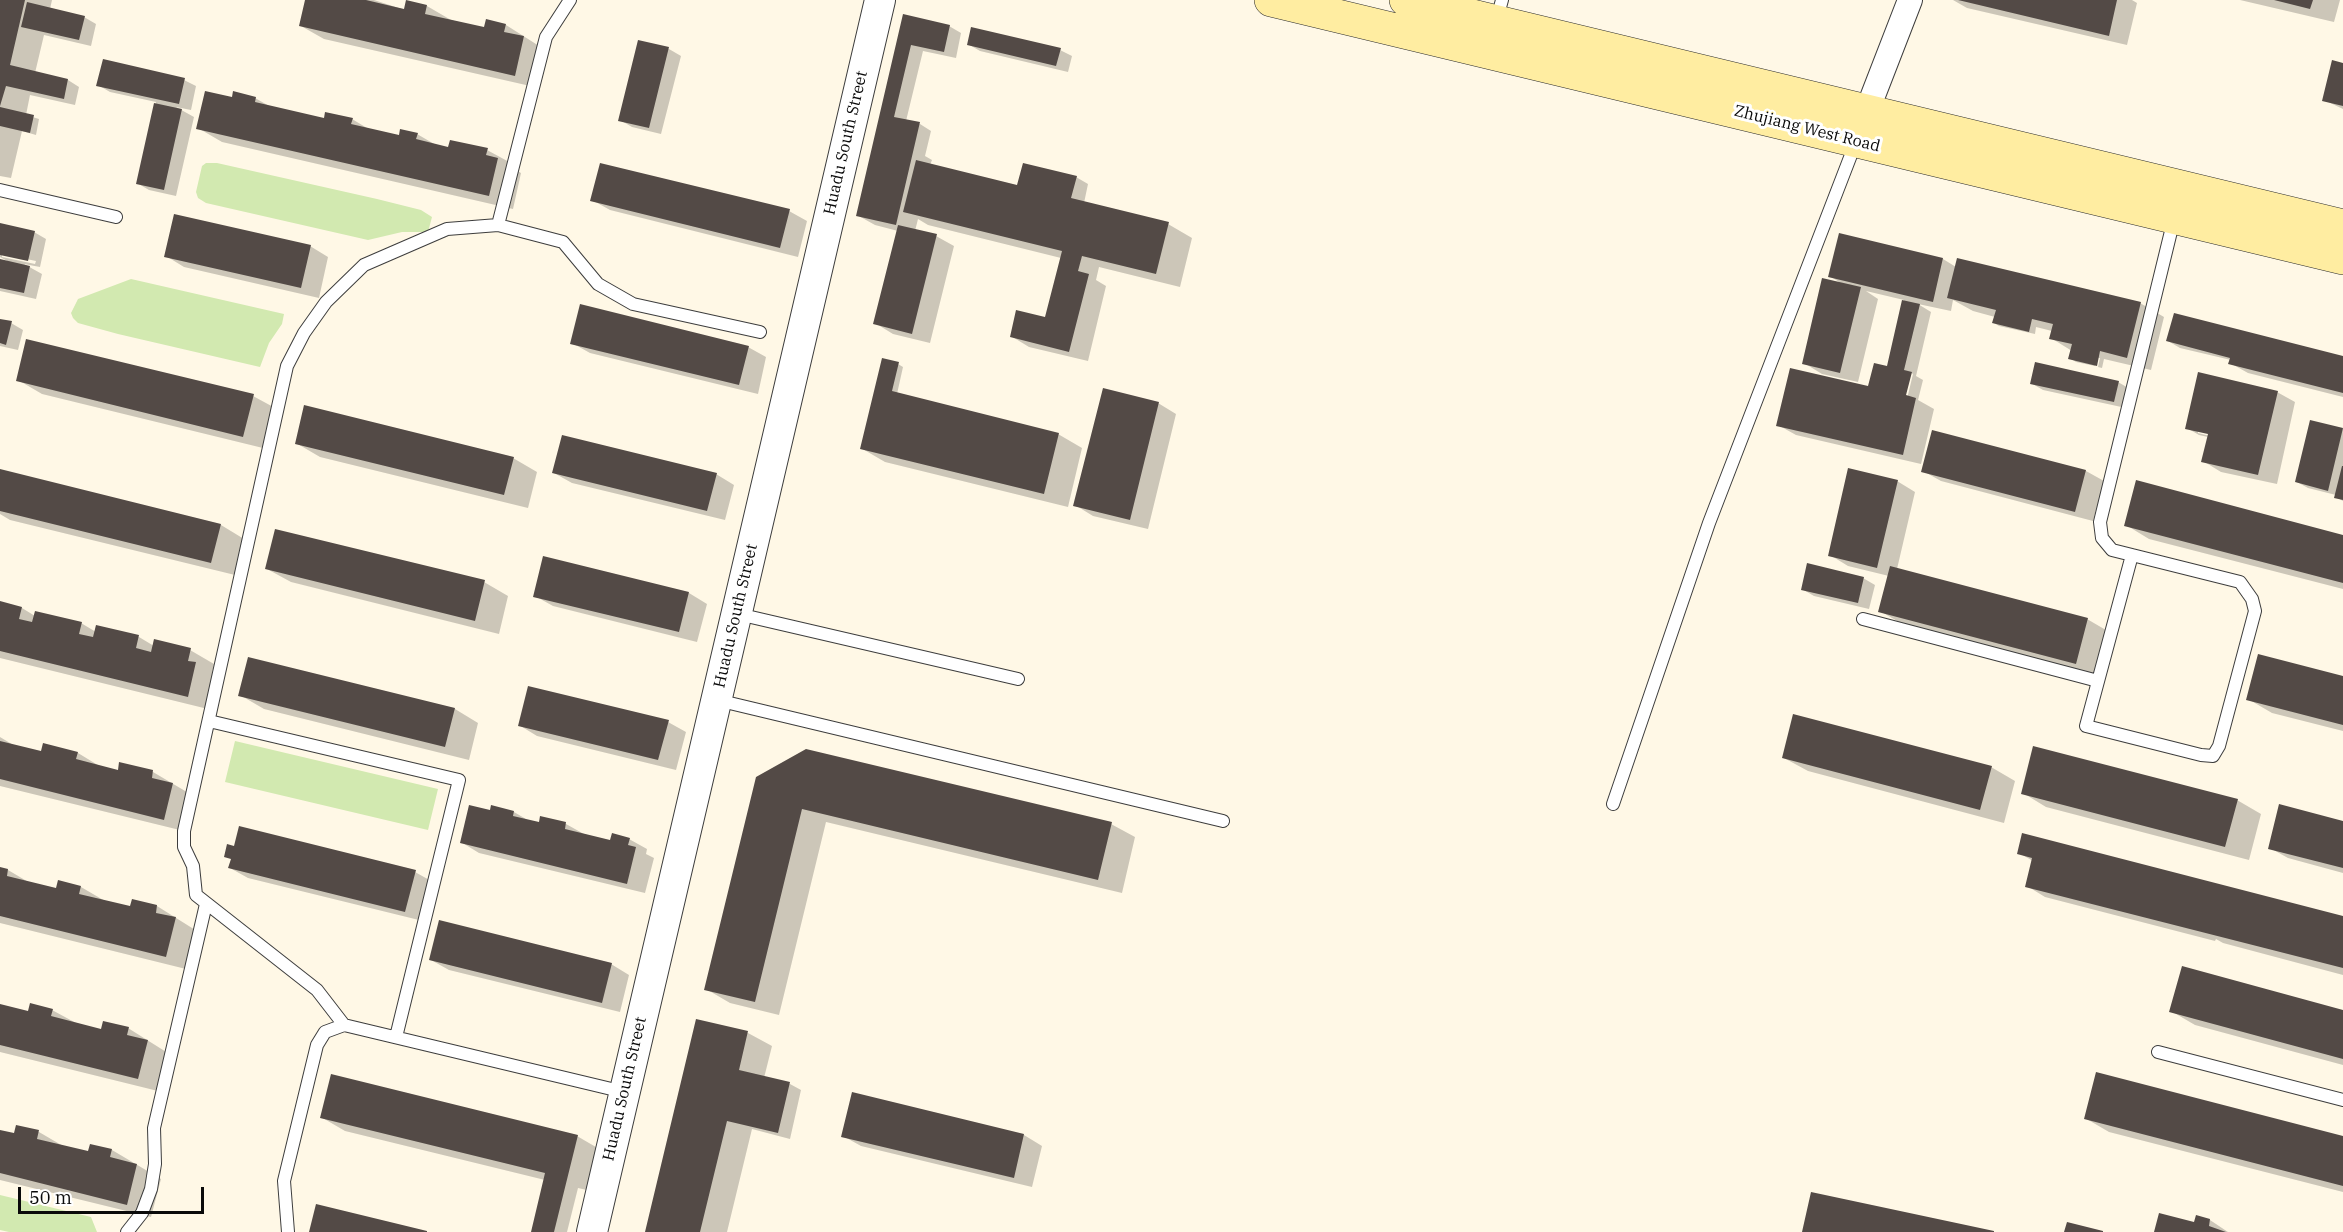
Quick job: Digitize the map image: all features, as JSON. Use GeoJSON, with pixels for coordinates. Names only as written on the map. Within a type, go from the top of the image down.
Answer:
{"type":"FeatureCollection","features":[{"type":"Feature","properties":{"kind":"main road","name":"Zhujiang West Road"},"geometry":{"type":"LineString","coordinates":[[1271,0],[1862,126],[2343,225]]}},
{"type":"Feature","properties":{"kind":"main road","name":"Zhujiang West Road"},"geometry":{"type":"LineString","coordinates":[[1406,0],[1499,11],[1862,126],[2174,218],[2343,258]]}},
{"type":"Feature","properties":{"kind":"street","name":"Huadu South Street"},"geometry":{"type":"LineString","coordinates":[[592,1232],[880,0]]}},
{"type":"Feature","properties":{"kind":"street"},"geometry":{"type":"LineString","coordinates":[[1862,126],[1910,0]]}},
{"type":"Feature","properties":{"kind":"lane"},"geometry":{"type":"LineString","coordinates":[[498,225],[546,37],[570,0]]}},
{"type":"Feature","properties":{"kind":"lane"},"geometry":{"type":"LineString","coordinates":[[1613,804],[1709,523],[1862,126]]}},
{"type":"Feature","properties":{"kind":"lane"},"geometry":{"type":"LineString","coordinates":[[0,190],[116,217]]}},
{"type":"Feature","properties":{"kind":"lane"},"geometry":{"type":"LineString","coordinates":[[2132,555],[2086,726],[2213,756],[2219,746],[2255,610],[2252,599],[2240,582],[2132,555],[2112,550],[2102,538],[2100,522],[2174,218]]}},
{"type":"Feature","properties":{"kind":"lane"},"geometry":{"type":"LineString","coordinates":[[344,1025],[317,990],[196,895],[193,866],[184,848],[184,831],[287,366],[303,333],[326,302],[364,265],[447,229],[498,225],[563,242],[598,284],[633,304],[760,332]]}},
{"type":"Feature","properties":{"kind":"lane"},"geometry":{"type":"LineString","coordinates":[[736,613],[1018,678]]}},
{"type":"Feature","properties":{"kind":"lane"},"geometry":{"type":"LineString","coordinates":[[1863,619],[2098,681]]}},
{"type":"Feature","properties":{"kind":"lane"},"geometry":{"type":"LineString","coordinates":[[717,699],[1223,821]]}},
{"type":"Feature","properties":{"kind":"lane"},"geometry":{"type":"LineString","coordinates":[[209,721],[459,780],[396,1037]]}},
{"type":"Feature","properties":{"kind":"lane"},"geometry":{"type":"LineString","coordinates":[[127,1232],[142,1213],[151,1189],[155,1164],[154,1128],[206,904]]}},
{"type":"Feature","properties":{"kind":"lane"},"geometry":{"type":"LineString","coordinates":[[288,1232],[284,1181],[317,1045],[325,1032],[344,1025],[625,1092]]}},
{"type":"Feature","properties":{"kind":"lane"},"geometry":{"type":"LineString","coordinates":[[2158,1052],[2343,1100]]}},
{"type":"Feature","properties":{"kind":"green space"},"geometry":{"type":"Polygon","coordinates":[[[206,163],[217,163],[421,210],[432,217],[428,232],[402,232],[368,240],[206,203],[198,198],[196,192],[202,166],[206,163]]]}},
{"type":"Feature","properties":{"kind":"green space"},"geometry":{"type":"Polygon","coordinates":[[[131,279],[284,314],[282,324],[269,343],[260,367],[118,334],[78,323],[73,318],[71,313],[78,299],[131,279]]]}},
{"type":"Feature","properties":{"kind":"green space"},"geometry":{"type":"Polygon","coordinates":[[[235,741],[438,789],[428,830],[225,782],[235,741]]]}},
{"type":"Feature","properties":{"kind":"green space"},"geometry":{"type":"Polygon","coordinates":[[[0,1195],[91,1217],[97,1232],[9,1232],[0,1230],[0,1195]]]}},
{"type":"Feature","properties":{"kind":"building"},"geometry":{"type":"Polygon","coordinates":[[[0,0],[25,0],[10,65],[68,79],[64,99],[6,86],[0,106],[0,0]]]}},
{"type":"Feature","properties":{"kind":"building"},"geometry":{"type":"Polygon","coordinates":[[[305,0],[366,0],[404,9],[406,0],[427,5],[425,14],[484,27],[486,19],[506,24],[504,32],[524,36],[515,76],[299,26],[305,0]]]}},
{"type":"Feature","properties":{"kind":"building"},"geometry":{"type":"Polygon","coordinates":[[[1958,0],[2117,0],[2109,36],[1958,0]]]}},
{"type":"Feature","properties":{"kind":"building"},"geometry":{"type":"Polygon","coordinates":[[[2274,0],[2313,0],[2310,9],[2274,0]]]}},
{"type":"Feature","properties":{"kind":"building"},"geometry":{"type":"Polygon","coordinates":[[[27,2],[85,16],[79,40],[21,27],[27,2]]]}},
{"type":"Feature","properties":{"kind":"building"},"geometry":{"type":"Polygon","coordinates":[[[903,14],[950,25],[944,52],[911,45],[894,117],[920,122],[896,225],[856,216],[903,14]]]}},
{"type":"Feature","properties":{"kind":"building"},"geometry":{"type":"Polygon","coordinates":[[[971,27],[1061,48],[1056,66],[967,45],[971,27]]]}},
{"type":"Feature","properties":{"kind":"building"},"geometry":{"type":"Polygon","coordinates":[[[638,40],[669,47],[649,128],[618,121],[638,40]]]}},
{"type":"Feature","properties":{"kind":"building"},"geometry":{"type":"Polygon","coordinates":[[[103,59],[185,78],[179,104],[96,86],[103,59]]]}},
{"type":"Feature","properties":{"kind":"building"},"geometry":{"type":"Polygon","coordinates":[[[2332,60],[2343,63],[2343,106],[2322,101],[2332,60]]]}},
{"type":"Feature","properties":{"kind":"building"},"geometry":{"type":"Polygon","coordinates":[[[205,91],[232,97],[233,91],[256,97],[255,102],[324,118],[325,112],[353,118],[351,124],[399,135],[400,129],[418,133],[416,139],[448,147],[450,140],[488,148],[486,155],[498,158],[489,196],[196,129],[205,91]]]}},
{"type":"Feature","properties":{"kind":"building"},"geometry":{"type":"Polygon","coordinates":[[[154,103],[182,109],[164,190],[136,184],[154,103]]]}},
{"type":"Feature","properties":{"kind":"building"},"geometry":{"type":"Polygon","coordinates":[[[0,107],[34,115],[30,133],[0,126],[0,107]]]}},
{"type":"Feature","properties":{"kind":"building"},"geometry":{"type":"Polygon","coordinates":[[[916,160],[1017,185],[1023,163],[1077,176],[1071,198],[1169,222],[1156,274],[1082,256],[1078,271],[1089,274],[1069,352],[1010,337],[1016,310],[1045,317],[1062,251],[903,212],[916,160]]]}},
{"type":"Feature","properties":{"kind":"building"},"geometry":{"type":"Polygon","coordinates":[[[600,163],[790,209],[780,248],[590,201],[600,163]]]}},
{"type":"Feature","properties":{"kind":"building"},"geometry":{"type":"Polygon","coordinates":[[[174,214],[311,245],[301,288],[164,257],[174,214]]]}},
{"type":"Feature","properties":{"kind":"building"},"geometry":{"type":"Polygon","coordinates":[[[0,223],[35,231],[28,261],[0,255],[0,223]]]}},
{"type":"Feature","properties":{"kind":"building"},"geometry":{"type":"Polygon","coordinates":[[[898,225],[937,234],[912,334],[873,324],[898,225]]]}},
{"type":"Feature","properties":{"kind":"building"},"geometry":{"type":"Polygon","coordinates":[[[1839,233],[1943,258],[1933,302],[1828,277],[1839,233]]]}},
{"type":"Feature","properties":{"kind":"building"},"geometry":{"type":"Polygon","coordinates":[[[1957,258],[2141,302],[2127,358],[2100,351],[2097,366],[2068,359],[2072,344],[2049,339],[2053,324],[2032,319],[2029,332],[1992,323],[1996,310],[1947,298],[1957,258]]]}},
{"type":"Feature","properties":{"kind":"building"},"geometry":{"type":"Polygon","coordinates":[[[0,259],[30,266],[24,293],[0,288],[0,259]]]}},
{"type":"Feature","properties":{"kind":"building"},"geometry":{"type":"Polygon","coordinates":[[[1822,278],[1861,287],[1840,373],[1802,364],[1822,278]]]}},
{"type":"Feature","properties":{"kind":"building"},"geometry":{"type":"Polygon","coordinates":[[[1902,300],[1920,304],[1904,370],[1912,372],[1906,395],[1916,398],[1903,455],[1776,426],[1790,368],[1868,386],[1874,363],[1887,366],[1902,300]]]}},
{"type":"Feature","properties":{"kind":"building"},"geometry":{"type":"Polygon","coordinates":[[[580,304],[749,346],[739,385],[570,344],[580,304]]]}},
{"type":"Feature","properties":{"kind":"building"},"geometry":{"type":"Polygon","coordinates":[[[2174,313],[2343,356],[2343,393],[2228,364],[2230,358],[2166,341],[2174,313]]]}},
{"type":"Feature","properties":{"kind":"building"},"geometry":{"type":"Polygon","coordinates":[[[0,319],[12,321],[6,345],[0,343],[0,319]]]}},
{"type":"Feature","properties":{"kind":"building"},"geometry":{"type":"Polygon","coordinates":[[[26,339],[254,394],[243,437],[16,381],[26,339]]]}},
{"type":"Feature","properties":{"kind":"building"},"geometry":{"type":"Polygon","coordinates":[[[882,358],[899,362],[892,391],[1059,433],[1044,494],[860,449],[882,358]]]}},
{"type":"Feature","properties":{"kind":"building"},"geometry":{"type":"Polygon","coordinates":[[[2035,362],[2119,381],[2114,402],[2030,384],[2035,362]]]}},
{"type":"Feature","properties":{"kind":"building"},"geometry":{"type":"Polygon","coordinates":[[[2198,372],[2278,391],[2258,475],[2201,462],[2208,434],[2185,429],[2198,372]]]}},
{"type":"Feature","properties":{"kind":"building"},"geometry":{"type":"Polygon","coordinates":[[[1103,388],[1159,402],[1130,520],[1073,506],[1103,388]]]}},
{"type":"Feature","properties":{"kind":"building"},"geometry":{"type":"Polygon","coordinates":[[[304,405],[514,457],[504,495],[295,444],[304,405]]]}},
{"type":"Feature","properties":{"kind":"building"},"geometry":{"type":"Polygon","coordinates":[[[2310,420],[2343,428],[2328,491],[2295,482],[2310,420]]]}},
{"type":"Feature","properties":{"kind":"building"},"geometry":{"type":"Polygon","coordinates":[[[1932,430],[2086,470],[2075,512],[1921,472],[1932,430]]]}},
{"type":"Feature","properties":{"kind":"building"},"geometry":{"type":"Polygon","coordinates":[[[562,435],[717,473],[707,511],[552,473],[562,435]]]}},
{"type":"Feature","properties":{"kind":"building"},"geometry":{"type":"Polygon","coordinates":[[[2343,466],[2343,500],[2334,498],[2343,466]]]}},
{"type":"Feature","properties":{"kind":"building"},"geometry":{"type":"Polygon","coordinates":[[[1848,468],[1898,480],[1877,568],[1828,556],[1848,468]]]}},
{"type":"Feature","properties":{"kind":"building"},"geometry":{"type":"Polygon","coordinates":[[[0,469],[221,524],[211,563],[0,511],[0,469]]]}},
{"type":"Feature","properties":{"kind":"building"},"geometry":{"type":"Polygon","coordinates":[[[2136,480],[2343,535],[2343,583],[2124,526],[2136,480]]]}},
{"type":"Feature","properties":{"kind":"building"},"geometry":{"type":"Polygon","coordinates":[[[275,529],[485,580],[475,621],[265,569],[275,529]]]}},
{"type":"Feature","properties":{"kind":"building"},"geometry":{"type":"Polygon","coordinates":[[[543,556],[689,592],[679,632],[533,597],[543,556]]]}},
{"type":"Feature","properties":{"kind":"building"},"geometry":{"type":"Polygon","coordinates":[[[1807,563],[1864,577],[1858,603],[1801,590],[1807,563]]]}},
{"type":"Feature","properties":{"kind":"building"},"geometry":{"type":"Polygon","coordinates":[[[1890,566],[2088,618],[2076,664],[1878,612],[1890,566]]]}},
{"type":"Feature","properties":{"kind":"building"},"geometry":{"type":"Polygon","coordinates":[[[0,601],[22,607],[19,619],[32,622],[35,611],[82,622],[79,634],[93,637],[96,625],[139,635],[136,648],[151,652],[154,639],[191,648],[188,661],[196,662],[188,697],[0,651],[0,601]]]}},
{"type":"Feature","properties":{"kind":"building"},"geometry":{"type":"Polygon","coordinates":[[[2258,654],[2343,676],[2343,725],[2246,700],[2258,654]]]}},
{"type":"Feature","properties":{"kind":"building"},"geometry":{"type":"Polygon","coordinates":[[[248,657],[455,708],[445,747],[238,696],[248,657]]]}},
{"type":"Feature","properties":{"kind":"building"},"geometry":{"type":"Polygon","coordinates":[[[528,686],[669,720],[658,760],[518,726],[528,686]]]}},
{"type":"Feature","properties":{"kind":"building"},"geometry":{"type":"Polygon","coordinates":[[[1793,714],[1992,766],[1980,810],[1782,758],[1793,714]]]}},
{"type":"Feature","properties":{"kind":"building"},"geometry":{"type":"Polygon","coordinates":[[[0,741],[41,751],[43,743],[78,752],[76,759],[118,770],[119,762],[153,770],[152,778],[173,783],[164,820],[0,779],[0,741]]]}},
{"type":"Feature","properties":{"kind":"building"},"geometry":{"type":"Polygon","coordinates":[[[2033,746],[2238,799],[2225,847],[2021,794],[2033,746]]]}},
{"type":"Feature","properties":{"kind":"building"},"geometry":{"type":"Polygon","coordinates":[[[806,749],[1112,822],[1098,880],[802,809],[755,1002],[704,990],[756,777],[806,749]]]}},
{"type":"Feature","properties":{"kind":"building"},"geometry":{"type":"Polygon","coordinates":[[[2279,804],[2343,821],[2343,868],[2268,849],[2279,804]]]}},
{"type":"Feature","properties":{"kind":"building"},"geometry":{"type":"Polygon","coordinates":[[[469,805],[490,810],[491,805],[514,811],[513,816],[539,822],[540,816],[566,822],[565,829],[610,840],[612,833],[630,838],[628,845],[636,847],[627,884],[460,843],[469,805]]]}},
{"type":"Feature","properties":{"kind":"building"},"geometry":{"type":"Polygon","coordinates":[[[239,826],[416,870],[405,912],[228,868],[231,859],[224,857],[227,844],[234,846],[239,826]]]}},
{"type":"Feature","properties":{"kind":"building"},"geometry":{"type":"Polygon","coordinates":[[[2022,833],[2343,916],[2343,968],[2025,887],[2032,858],[2017,854],[2022,833]]]}},
{"type":"Feature","properties":{"kind":"building"},"geometry":{"type":"Polygon","coordinates":[[[0,867],[8,869],[7,876],[56,888],[58,880],[81,886],[79,894],[130,906],[132,899],[157,905],[156,913],[176,917],[166,957],[0,916],[0,867]]]}},
{"type":"Feature","properties":{"kind":"building"},"geometry":{"type":"Polygon","coordinates":[[[439,920],[612,963],[602,1003],[429,960],[439,920]]]}},
{"type":"Feature","properties":{"kind":"building"},"geometry":{"type":"Polygon","coordinates":[[[2182,966],[2343,1010],[2343,1059],[2169,1012],[2182,966]]]}},
{"type":"Feature","properties":{"kind":"building"},"geometry":{"type":"Polygon","coordinates":[[[30,1003],[53,1009],[51,1016],[101,1029],[103,1021],[129,1027],[127,1035],[148,1040],[138,1079],[0,1045],[0,1004],[28,1011],[30,1003]]]}},
{"type":"Feature","properties":{"kind":"building"},"geometry":{"type":"Polygon","coordinates":[[[696,1019],[748,1031],[739,1070],[790,1082],[778,1133],[727,1121],[700,1232],[645,1232],[696,1019]]]}},
{"type":"Feature","properties":{"kind":"building"},"geometry":{"type":"Polygon","coordinates":[[[2096,1072],[2343,1136],[2343,1186],[2084,1119],[2096,1072]]]}},
{"type":"Feature","properties":{"kind":"building"},"geometry":{"type":"Polygon","coordinates":[[[331,1074],[578,1135],[554,1232],[531,1232],[545,1173],[320,1118],[331,1074]]]}},
{"type":"Feature","properties":{"kind":"building"},"geometry":{"type":"Polygon","coordinates":[[[852,1092],[1024,1134],[1014,1178],[841,1137],[852,1092]]]}},
{"type":"Feature","properties":{"kind":"building"},"geometry":{"type":"Polygon","coordinates":[[[16,1125],[39,1130],[37,1139],[88,1151],[90,1144],[112,1149],[110,1157],[137,1164],[127,1205],[0,1173],[0,1130],[14,1133],[16,1125]]]}},
{"type":"Feature","properties":{"kind":"building"},"geometry":{"type":"Polygon","coordinates":[[[1811,1192],[1994,1231],[1994,1232],[1802,1232],[1811,1192]]]}},
{"type":"Feature","properties":{"kind":"building"},"geometry":{"type":"Polygon","coordinates":[[[316,1204],[427,1231],[427,1232],[309,1232],[316,1204]]]}},
{"type":"Feature","properties":{"kind":"building"},"geometry":{"type":"Polygon","coordinates":[[[2159,1213],[2194,1222],[2196,1215],[2210,1219],[2209,1226],[2226,1232],[2154,1232],[2159,1213]]]}},
{"type":"Feature","properties":{"kind":"building"},"geometry":{"type":"Polygon","coordinates":[[[2067,1222],[2103,1231],[2103,1232],[2064,1232],[2067,1222]]]}}]}
